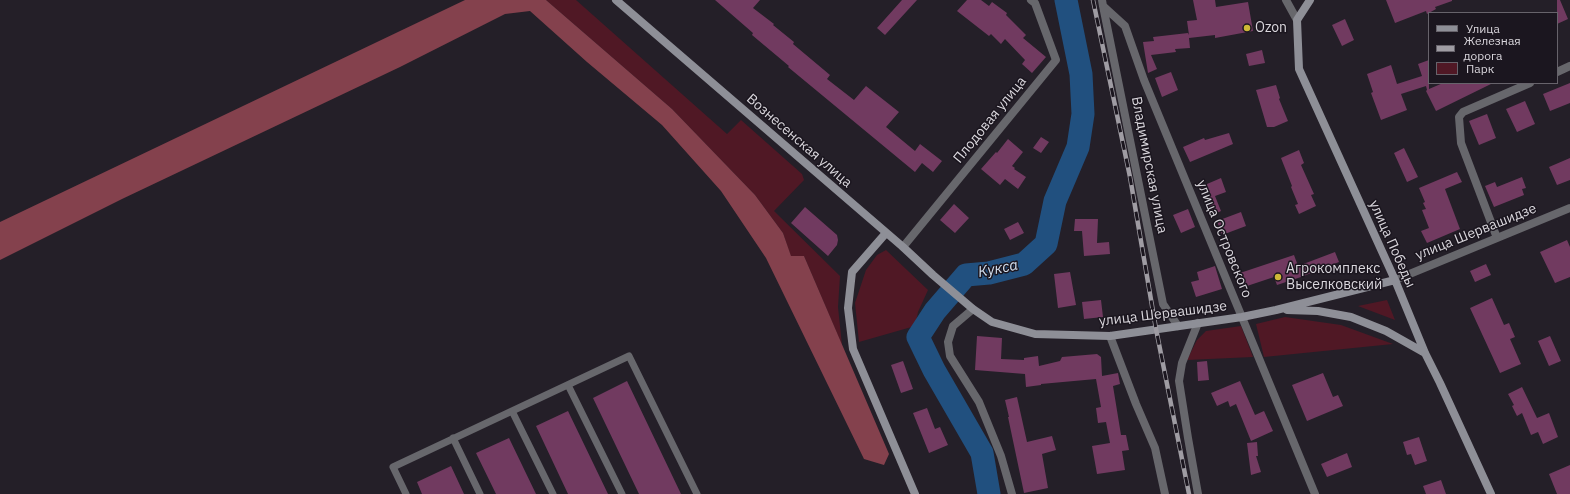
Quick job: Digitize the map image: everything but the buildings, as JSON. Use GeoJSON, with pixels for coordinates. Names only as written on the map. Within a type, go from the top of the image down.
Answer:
{"type":"FeatureCollection","features":[{"type":"Feature","properties":{"kind":"street","name":"Вознесенская улица"},"geometry":{"type":"LineString","coordinates":[[616,0],[903,247],[964,302]]}},
{"type":"Feature","properties":{"kind":"street","name":"улица Победы"},"geometry":{"type":"LineString","coordinates":[[1286,0],[1297,20],[1299,69],[1395,280],[1425,353],[1491,494]]}},
{"type":"Feature","properties":{"kind":"street"},"geometry":{"type":"LineString","coordinates":[[1297,20],[1310,0]]}},
{"type":"Feature","properties":{"kind":"street","name":"Плодовая улица"},"geometry":{"type":"LineString","coordinates":[[903,247],[1056,60],[1034,1]]}},
{"type":"Feature","properties":{"kind":"street","name":"улица Островского"},"geometry":{"type":"LineString","coordinates":[[1103,3],[1125,26],[1144,80],[1316,494]]}},
{"type":"Feature","properties":{"kind":"street","name":"Владимирская улица"},"geometry":{"type":"LineString","coordinates":[[1103,3],[1164,304],[1178,326]]}},
{"type":"Feature","properties":{"kind":"street"},"geometry":{"type":"LineString","coordinates":[[1558,72],[1570,66]]}},
{"type":"Feature","properties":{"kind":"street"},"geometry":{"type":"LineString","coordinates":[[1497,238],[1461,143],[1459,117],[1468,109],[1528,84]]}},
{"type":"Feature","properties":{"kind":"street","name":"улица Шервашидзе"},"geometry":{"type":"LineString","coordinates":[[964,302],[973,310],[992,322],[1035,334],[1110,336],[1242,317],[1395,280],[1570,209]]}},
{"type":"Feature","properties":{"kind":"street"},"geometry":{"type":"LineString","coordinates":[[886,233],[852,272],[848,308],[853,349],[915,494]]}},
{"type":"Feature","properties":{"kind":"street"},"geometry":{"type":"LineString","coordinates":[[973,310],[953,326],[948,342],[950,356],[980,402],[1001,456],[1012,494]]}},
{"type":"Feature","properties":{"kind":"street","name":"улица Шервашидзе"},"geometry":{"type":"LineString","coordinates":[[1276,310],[1318,311],[1351,317],[1386,330],[1425,353]]}},
{"type":"Feature","properties":{"kind":"street"},"geometry":{"type":"LineString","coordinates":[[1198,323],[1182,363],[1179,381],[1198,494]]}},
{"type":"Feature","properties":{"kind":"street"},"geometry":{"type":"LineString","coordinates":[[1110,336],[1136,404],[1155,448],[1165,494]]}},
{"type":"Feature","properties":{"kind":"lane"},"geometry":{"type":"LineString","coordinates":[[406,494],[393,468],[453,438],[629,356],[697,494]]}},
{"type":"Feature","properties":{"kind":"lane"},"geometry":{"type":"LineString","coordinates":[[568,385],[622,494]]}},
{"type":"Feature","properties":{"kind":"lane"},"geometry":{"type":"LineString","coordinates":[[512,411],[553,494]]}},
{"type":"Feature","properties":{"kind":"lane"},"geometry":{"type":"LineString","coordinates":[[453,438],[480,494]]}},
{"type":"Feature","properties":{"kind":"green space"},"geometry":{"type":"Polygon","coordinates":[[[546,0],[576,0],[727,134],[741,120],[802,174],[804,180],[774,211],[840,276],[838,307],[842,345],[804,256],[791,257],[783,233],[755,195],[672,109],[546,0]]]}},
{"type":"Feature","properties":{"kind":"green space"},"geometry":{"type":"Polygon","coordinates":[[[886,250],[928,290],[918,312],[915,326],[859,342],[855,303],[866,270],[877,255],[886,250]]]}},
{"type":"Feature","properties":{"kind":"green space"},"geometry":{"type":"Polygon","coordinates":[[[1387,300],[1395,320],[1358,306],[1387,300]]]}},
{"type":"Feature","properties":{"kind":"green space"},"geometry":{"type":"Polygon","coordinates":[[[1285,317],[1341,325],[1393,344],[1264,357],[1256,324],[1285,317]]]}},
{"type":"Feature","properties":{"kind":"green space"},"geometry":{"type":"Polygon","coordinates":[[[1241,326],[1253,357],[1187,360],[1197,340],[1206,331],[1241,326]]]}},
{"type":"Feature","properties":{"kind":"shaded area"},"geometry":{"type":"Polygon","coordinates":[[[465,0],[546,0],[672,109],[755,195],[783,233],[791,256],[804,256],[889,454],[884,465],[864,459],[766,258],[721,191],[662,125],[587,62],[530,11],[505,14],[400,67],[122,199],[0,260],[0,222],[465,0]]]}},
{"type":"Feature","properties":{"kind":"waterway","name":"Кукса"},"geometry":{"type":"LineString","coordinates":[[989,494],[982,453],[934,370],[918,337],[935,311],[966,275],[989,273],[1024,264],[1046,244],[1055,201],[1078,147],[1083,114],[1081,74],[1066,0]]}},
{"type":"Feature","properties":{"kind":"railway"},"geometry":{"type":"LineString","coordinates":[[1093,0],[1130,177],[1156,329],[1189,494]]}},
{"type":"Feature","properties":{"kind":"place","name":"Ozon"},"geometry":{"type":"Point","coordinates":[1247,28]}},
{"type":"Feature","properties":{"kind":"place","name":"Агрокомплекс Выселковский"},"geometry":{"type":"Point","coordinates":[1278,277]}}]}
